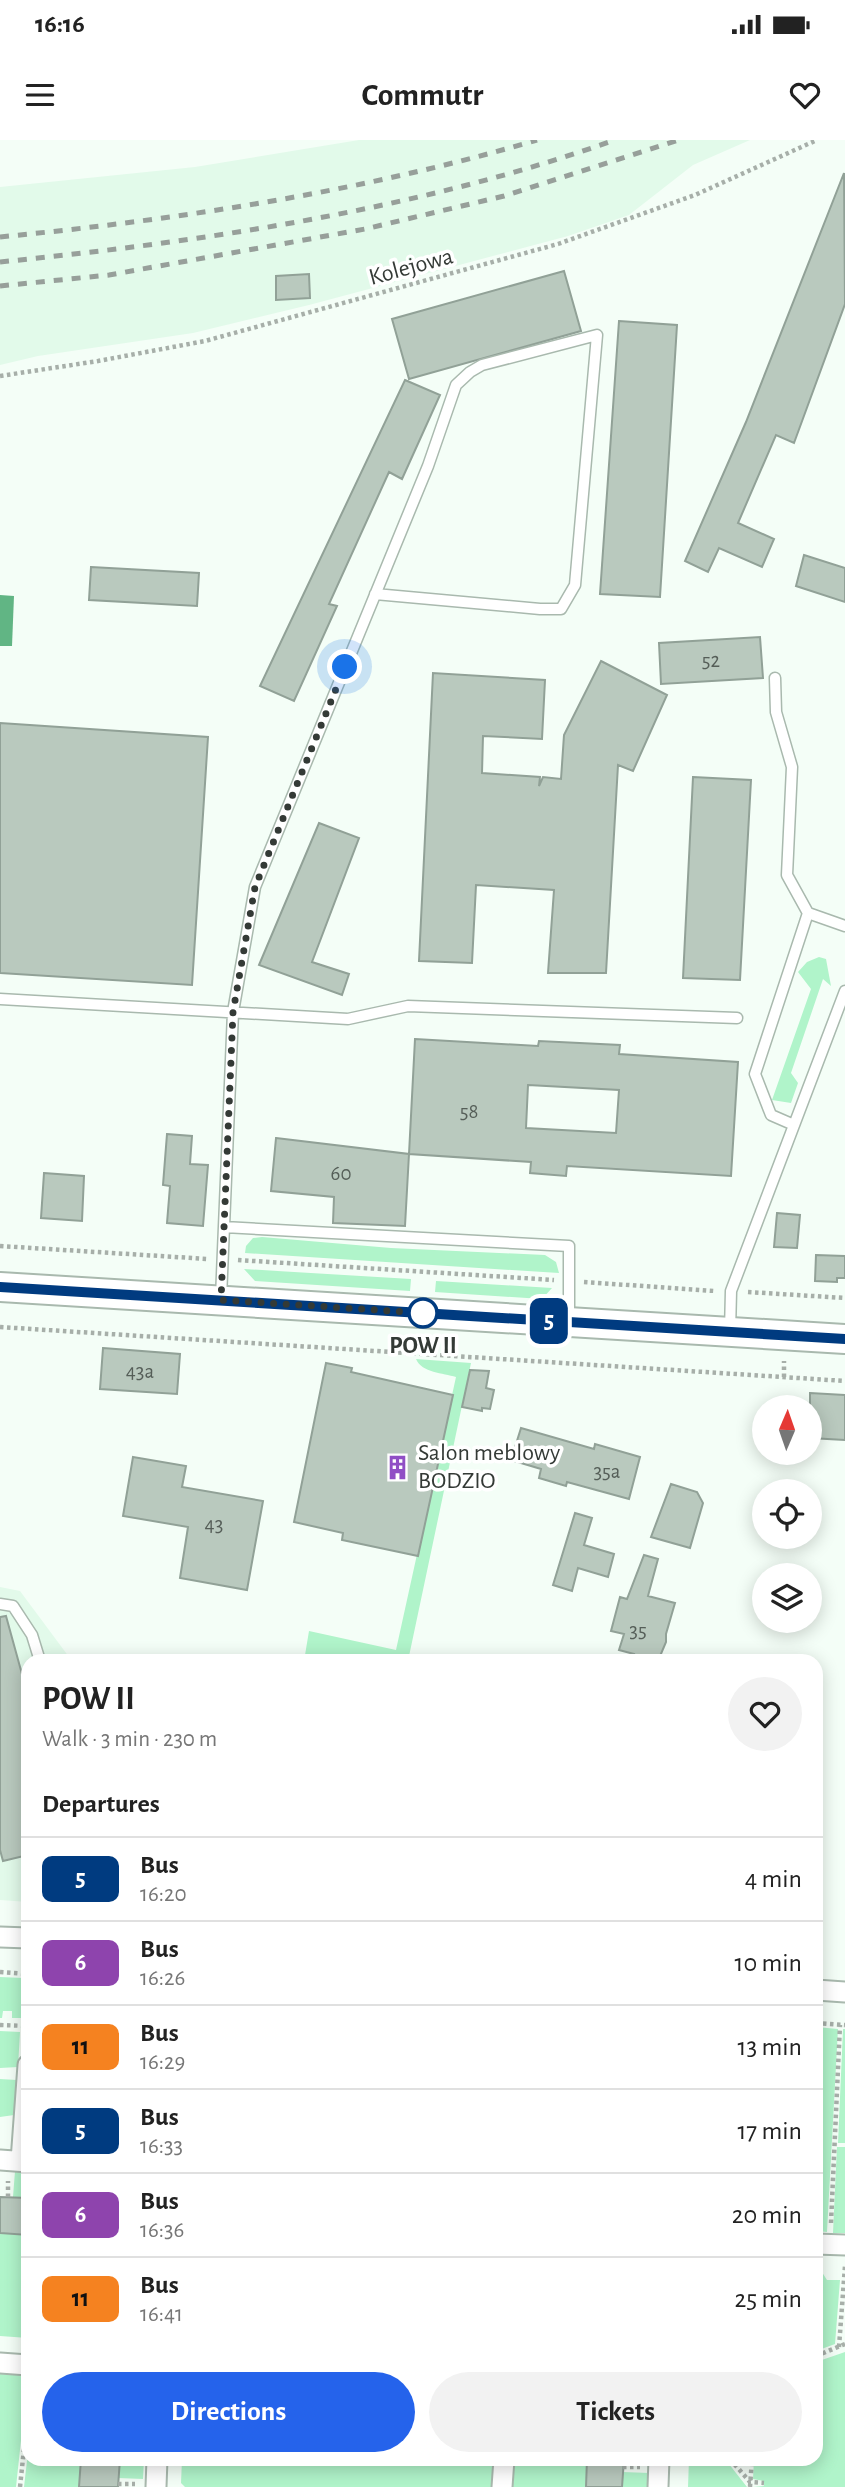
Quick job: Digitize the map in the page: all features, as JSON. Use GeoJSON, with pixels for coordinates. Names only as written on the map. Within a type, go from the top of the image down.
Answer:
{"type":"FeatureCollection","features":[{"type":"Feature","properties":{"kind":"main road"},"geometry":{"type":"LineString","coordinates":[[0,1287],[845,1339]]}},
{"type":"Feature","properties":{"kind":"street"},"geometry":{"type":"LineString","coordinates":[[0,1937],[21,1938]]}},
{"type":"Feature","properties":{"kind":"street"},"geometry":{"type":"LineString","coordinates":[[823,1990],[845,1992]]}},
{"type":"Feature","properties":{"kind":"street"},"geometry":{"type":"LineString","coordinates":[[0,2160],[21,2162]]}},
{"type":"Feature","properties":{"kind":"street"},"geometry":{"type":"LineString","coordinates":[[0,2363],[21,2364]]}},
{"type":"Feature","properties":{"kind":"street"},"geometry":{"type":"LineString","coordinates":[[156,2487],[157,2466]]}},
{"type":"Feature","properties":{"kind":"street"},"geometry":{"type":"LineString","coordinates":[[502,2487],[504,2466]]}},
{"type":"Feature","properties":{"kind":"street"},"geometry":{"type":"LineString","coordinates":[[658,2487],[659,2466]]}},
{"type":"Feature","properties":{"kind":"lane"},"geometry":{"type":"LineString","coordinates":[[221,1300],[233,1012],[255,887],[375,594],[428,466],[456,385],[482,365],[597,335],[575,585],[561,609],[375,594]]}},
{"type":"Feature","properties":{"kind":"lane"},"geometry":{"type":"LineString","coordinates":[[775,678],[776,712],[792,767],[787,874],[808,913],[845,926]]}},
{"type":"Feature","properties":{"kind":"lane"},"geometry":{"type":"LineString","coordinates":[[794,1125],[771,1115],[755,1074],[808,913]]}},
{"type":"Feature","properties":{"kind":"lane"},"geometry":{"type":"LineString","coordinates":[[730,1332],[732,1291],[845,991]]}},
{"type":"Feature","properties":{"kind":"lane"},"geometry":{"type":"LineString","coordinates":[[0,999],[348,1019],[408,1006],[737,1018]]}},
{"type":"Feature","properties":{"kind":"lane"},"geometry":{"type":"LineString","coordinates":[[224,1227],[569,1245],[569,1322]]}},
{"type":"Feature","properties":{"kind":"lane"},"geometry":{"type":"LineString","coordinates":[[0,1604],[13,1606],[32,1635],[38,1654]]}},
{"type":"Feature","properties":{"kind":"path","name":"Kolejowa"},"geometry":{"type":"LineString","coordinates":[[0,376],[205,341],[558,244],[695,195],[817,140]]}},
{"type":"Feature","properties":{"kind":"path"},"geometry":{"type":"LineString","coordinates":[[0,1245],[845,1298]]}},
{"type":"Feature","properties":{"kind":"path"},"geometry":{"type":"LineString","coordinates":[[0,1328],[845,1381]]}},
{"type":"Feature","properties":{"kind":"path"},"geometry":{"type":"LineString","coordinates":[[0,1972],[21,1974]]}},
{"type":"Feature","properties":{"kind":"path"},"geometry":{"type":"LineString","coordinates":[[823,2024],[843,2025],[830,2245]]}},
{"type":"Feature","properties":{"kind":"path"},"geometry":{"type":"LineString","coordinates":[[0,2025],[21,2026]]}},
{"type":"Feature","properties":{"kind":"path"},"geometry":{"type":"LineString","coordinates":[[839,2347],[845,2266]]}},
{"type":"Feature","properties":{"kind":"path"},"geometry":{"type":"LineString","coordinates":[[823,2353],[845,2344]]}},
{"type":"Feature","properties":{"kind":"path"},"geometry":{"type":"LineString","coordinates":[[20,2487],[22,2466]]}},
{"type":"Feature","properties":{"kind":"path"},"geometry":{"type":"LineString","coordinates":[[735,2466],[750,2485]]}},
{"type":"Feature","properties":{"kind":"path"},"geometry":{"type":"LineString","coordinates":[[750,2485],[751,2466]]}},
{"type":"Feature","properties":{"kind":"path"},"geometry":{"type":"LineString","coordinates":[[750,2485],[764,2483]]}},
{"type":"Feature","properties":{"kind":"shaded area"},"geometry":{"type":"Polygon","coordinates":[[[359,140],[750,140],[693,165],[629,215],[568,236],[193,333],[38,356],[0,365],[0,187],[195,167],[359,140]]]}},
{"type":"Feature","properties":{"kind":"shaded area"},"geometry":{"type":"Polygon","coordinates":[[[0,595],[14,596],[12,646],[0,646],[0,595]]]}},
{"type":"Feature","properties":{"kind":"shaded area"},"geometry":{"type":"Polygon","coordinates":[[[819,957],[826,959],[831,986],[823,979],[791,1073],[798,1083],[791,1103],[772,1100],[811,989],[798,972],[807,962],[819,957]]]}},
{"type":"Feature","properties":{"kind":"shaded area"},"geometry":{"type":"Polygon","coordinates":[[[253,1238],[391,1248],[545,1255],[556,1262],[559,1273],[245,1253],[246,1246],[253,1238]]]}},
{"type":"Feature","properties":{"kind":"shaded area"},"geometry":{"type":"Polygon","coordinates":[[[244,1269],[411,1279],[410,1291],[255,1281],[244,1269]]]}},
{"type":"Feature","properties":{"kind":"shaded area"},"geometry":{"type":"Polygon","coordinates":[[[436,1281],[552,1288],[542,1299],[435,1292],[436,1281]]]}},
{"type":"Feature","properties":{"kind":"shaded area"},"geometry":{"type":"Polygon","coordinates":[[[416,1359],[471,1363],[409,1654],[305,1654],[309,1631],[396,1650],[456,1377],[433,1372],[419,1364],[416,1359]]]}},
{"type":"Feature","properties":{"kind":"shaded area"},"geometry":{"type":"Polygon","coordinates":[[[0,1587],[20,1591],[67,1654],[21,1654],[21,1902],[0,1900],[0,1587]]]}},
{"type":"Feature","properties":{"kind":"shaded area"},"geometry":{"type":"Polygon","coordinates":[[[0,1977],[21,1978],[21,2018],[12,2018],[12,2011],[3,2011],[0,2018],[0,1977]]]}},
{"type":"Feature","properties":{"kind":"shaded area"},"geometry":{"type":"Polygon","coordinates":[[[823,2028],[838,2029],[827,2232],[823,2232],[823,2028]]]}},
{"type":"Feature","properties":{"kind":"shaded area"},"geometry":{"type":"Polygon","coordinates":[[[843,2029],[845,2143],[838,2143],[843,2029]]]}},
{"type":"Feature","properties":{"kind":"shaded area"},"geometry":{"type":"Polygon","coordinates":[[[0,2031],[20,2032],[18,2067],[0,2068],[0,2031]]]}},
{"type":"Feature","properties":{"kind":"shaded area"},"geometry":{"type":"Polygon","coordinates":[[[0,2079],[17,2080],[14,2115],[0,2117],[0,2079]]]}},
{"type":"Feature","properties":{"kind":"shaded area"},"geometry":{"type":"Polygon","coordinates":[[[837,2147],[845,2147],[845,2233],[833,2233],[837,2147]]]}},
{"type":"Feature","properties":{"kind":"shaded area"},"geometry":{"type":"Polygon","coordinates":[[[15,2171],[21,2171],[21,2198],[13,2197],[15,2171]]]}},
{"type":"Feature","properties":{"kind":"shaded area"},"geometry":{"type":"Polygon","coordinates":[[[0,2233],[21,2234],[21,2338],[0,2336],[0,2233]]]}},
{"type":"Feature","properties":{"kind":"shaded area"},"geometry":{"type":"Polygon","coordinates":[[[823,2274],[827,2280],[840,2280],[835,2344],[823,2348],[823,2274]]]}},
{"type":"Feature","properties":{"kind":"shaded area"},"geometry":{"type":"Polygon","coordinates":[[[845,2352],[845,2487],[753,2487],[764,2486],[764,2481],[753,2479],[754,2466],[823,2466],[823,2360],[845,2352]]]}},
{"type":"Feature","properties":{"kind":"shaded area"},"geometry":{"type":"Polygon","coordinates":[[[0,2374],[21,2375],[21,2440],[16,2487],[0,2487],[0,2374]]]}},
{"type":"Feature","properties":{"kind":"shaded area"},"geometry":{"type":"Polygon","coordinates":[[[26,2466],[80,2466],[79,2487],[24,2487],[26,2466]]]}},
{"type":"Feature","properties":{"kind":"shaded area"},"geometry":{"type":"Polygon","coordinates":[[[119,2466],[144,2466],[143,2479],[118,2478],[119,2466]]]}},
{"type":"Feature","properties":{"kind":"shaded area"},"geometry":{"type":"Polygon","coordinates":[[[182,2466],[496,2466],[492,2487],[185,2487],[181,2483],[182,2466]]]}},
{"type":"Feature","properties":{"kind":"shaded area"},"geometry":{"type":"Polygon","coordinates":[[[514,2466],[587,2466],[586,2487],[513,2487],[514,2466]]]}},
{"type":"Feature","properties":{"kind":"shaded area"},"geometry":{"type":"Polygon","coordinates":[[[689,2466],[730,2466],[747,2487],[688,2487],[689,2466]]]}},
{"type":"Feature","properties":{"kind":"shaded area"},"geometry":{"type":"Polygon","coordinates":[[[622,2472],[650,2473],[649,2487],[622,2487],[622,2472]]]}},
{"type":"Feature","properties":{"kind":"building"},"geometry":{"type":"Polygon","coordinates":[[[844,173],[845,304],[794,443],[776,435],[738,523],[774,539],[762,567],[719,548],[708,572],[685,561],[746,422],[844,173]]]}},
{"type":"Feature","properties":{"kind":"building"},"geometry":{"type":"Polygon","coordinates":[[[564,271],[581,331],[409,379],[392,319],[564,271]]]}},
{"type":"Feature","properties":{"kind":"building"},"geometry":{"type":"Polygon","coordinates":[[[309,274],[310,298],[276,300],[276,276],[309,274]]]}},
{"type":"Feature","properties":{"kind":"building"},"geometry":{"type":"Polygon","coordinates":[[[619,321],[677,325],[660,597],[600,594],[619,321]]]}},
{"type":"Feature","properties":{"kind":"building"},"geometry":{"type":"Polygon","coordinates":[[[405,380],[440,395],[402,479],[389,472],[329,604],[337,606],[294,701],[260,686],[405,380]]]}},
{"type":"Feature","properties":{"kind":"building"},"geometry":{"type":"Polygon","coordinates":[[[804,555],[845,568],[845,602],[796,586],[804,555]]]}},
{"type":"Feature","properties":{"kind":"building"},"geometry":{"type":"Polygon","coordinates":[[[91,567],[199,573],[197,606],[89,600],[91,567]]]}},
{"type":"Feature","properties":{"kind":"building"},"geometry":{"type":"Polygon","coordinates":[[[760,637],[763,678],[661,684],[659,643],[760,637]]]}},
{"type":"Feature","properties":{"kind":"building"},"geometry":{"type":"Polygon","coordinates":[[[601,661],[667,695],[633,771],[618,765],[606,973],[548,973],[554,890],[476,885],[472,963],[419,961],[433,673],[545,680],[542,739],[483,736],[482,773],[540,777],[539,786],[543,777],[561,779],[564,735],[601,661]]]}},
{"type":"Feature","properties":{"kind":"building"},"geometry":{"type":"Polygon","coordinates":[[[0,723],[208,737],[192,985],[0,973],[0,723]]]}},
{"type":"Feature","properties":{"kind":"building"},"geometry":{"type":"Polygon","coordinates":[[[693,777],[751,780],[740,980],[683,978],[693,777]]]}},
{"type":"Feature","properties":{"kind":"building"},"geometry":{"type":"Polygon","coordinates":[[[319,823],[359,838],[312,962],[349,974],[342,995],[259,965],[319,823]]]}},
{"type":"Feature","properties":{"kind":"building"},"geometry":{"type":"Polygon","coordinates":[[[415,1039],[538,1046],[539,1041],[620,1045],[619,1054],[738,1062],[731,1176],[567,1166],[566,1176],[530,1173],[531,1162],[409,1154],[415,1039]],[[528,1085],[526,1128],[616,1133],[619,1090],[528,1085]]]}},
{"type":"Feature","properties":{"kind":"building"},"geometry":{"type":"Polygon","coordinates":[[[167,1134],[192,1136],[190,1164],[208,1165],[203,1226],[167,1223],[170,1186],[163,1185],[167,1134]]]}},
{"type":"Feature","properties":{"kind":"building"},"geometry":{"type":"Polygon","coordinates":[[[276,1138],[409,1154],[405,1226],[333,1223],[334,1197],[271,1191],[276,1138]]]}},
{"type":"Feature","properties":{"kind":"building"},"geometry":{"type":"Polygon","coordinates":[[[44,1173],[84,1176],[82,1221],[41,1218],[44,1173]]]}},
{"type":"Feature","properties":{"kind":"building"},"geometry":{"type":"Polygon","coordinates":[[[777,1213],[800,1215],[797,1248],[774,1247],[777,1213]]]}},
{"type":"Feature","properties":{"kind":"building"},"geometry":{"type":"Polygon","coordinates":[[[816,1255],[845,1256],[845,1278],[837,1278],[837,1282],[815,1281],[816,1255]]]}},
{"type":"Feature","properties":{"kind":"building"},"geometry":{"type":"Polygon","coordinates":[[[103,1348],[180,1354],[177,1394],[100,1389],[103,1348]]]}},
{"type":"Feature","properties":{"kind":"building","name":"Salon meblowy BODZIO"},"geometry":{"type":"Polygon","coordinates":[[[326,1363],[352,1368],[351,1372],[453,1395],[418,1556],[342,1540],[343,1533],[294,1522],[326,1363]]]}},
{"type":"Feature","properties":{"kind":"building"},"geometry":{"type":"Polygon","coordinates":[[[470,1370],[489,1371],[486,1388],[494,1390],[490,1409],[482,1408],[482,1411],[462,1407],[470,1370]]]}},
{"type":"Feature","properties":{"kind":"building"},"geometry":{"type":"Polygon","coordinates":[[[810,1393],[845,1395],[845,1440],[822,1439],[822,1395],[810,1393]]]}},
{"type":"Feature","properties":{"kind":"building"},"geometry":{"type":"Polygon","coordinates":[[[521,1428],[594,1449],[595,1444],[640,1457],[629,1499],[567,1482],[566,1486],[539,1478],[541,1469],[511,1460],[521,1428]]]}},
{"type":"Feature","properties":{"kind":"building"},"geometry":{"type":"Polygon","coordinates":[[[133,1457],[186,1466],[182,1487],[263,1501],[247,1590],[180,1578],[188,1527],[123,1516],[133,1457]]]}},
{"type":"Feature","properties":{"kind":"building"},"geometry":{"type":"Polygon","coordinates":[[[671,1484],[697,1492],[703,1503],[690,1548],[651,1537],[671,1484]]]}},
{"type":"Feature","properties":{"kind":"building"},"geometry":{"type":"Polygon","coordinates":[[[575,1513],[592,1518],[584,1545],[614,1554],[608,1577],[578,1568],[572,1591],[553,1585],[575,1513]]]}},
{"type":"Feature","properties":{"kind":"building"},"geometry":{"type":"Polygon","coordinates":[[[644,1555],[658,1559],[648,1596],[675,1603],[661,1654],[634,1654],[619,1650],[624,1634],[611,1631],[620,1597],[627,1599],[644,1555]]]}},
{"type":"Feature","properties":{"kind":"building"},"geometry":{"type":"Polygon","coordinates":[[[6,1616],[21,1671],[21,1857],[3,1861],[0,1850],[0,1617],[6,1616]]]}},
{"type":"Feature","properties":{"kind":"building"},"geometry":{"type":"Polygon","coordinates":[[[0,2197],[21,2198],[21,2234],[0,2233],[0,2197]]]}},
{"type":"Feature","properties":{"kind":"building"},"geometry":{"type":"Polygon","coordinates":[[[80,2466],[120,2466],[118,2487],[79,2487],[80,2466]]]}},
{"type":"Feature","properties":{"kind":"building"},"geometry":{"type":"Polygon","coordinates":[[[587,2466],[624,2466],[622,2487],[586,2487],[587,2466]]]}},
{"type":"Feature","properties":{"kind":"railway"},"geometry":{"type":"LineString","coordinates":[[0,237],[136,222],[338,189],[404,175],[537,140]]}},
{"type":"Feature","properties":{"kind":"railway"},"geometry":{"type":"LineString","coordinates":[[0,262],[234,233],[388,204],[465,186],[615,140]]}},
{"type":"Feature","properties":{"kind":"railway"},"geometry":{"type":"LineString","coordinates":[[0,286],[109,275],[365,229],[504,196],[679,140]]}},
{"type":"Feature","properties":{"kind":"bus line","name":"5"},"geometry":{"type":"LineString","coordinates":[[0,1287],[845,1339]]}},
{"type":"Feature","properties":{"kind":"place","name":"POW II"},"geometry":{"type":"Point","coordinates":[423,1313]}},
{"type":"Feature","properties":{"kind":"place","name":"Salon meblowy BODZIO"},"geometry":{"type":"Point","coordinates":[398,1467]}},
{"type":"Feature","properties":{"kind":"route"},"geometry":{"type":"LineString","coordinates":[[345,667],[255,887],[233,1012],[221,1300],[423,1313]]}}]}
